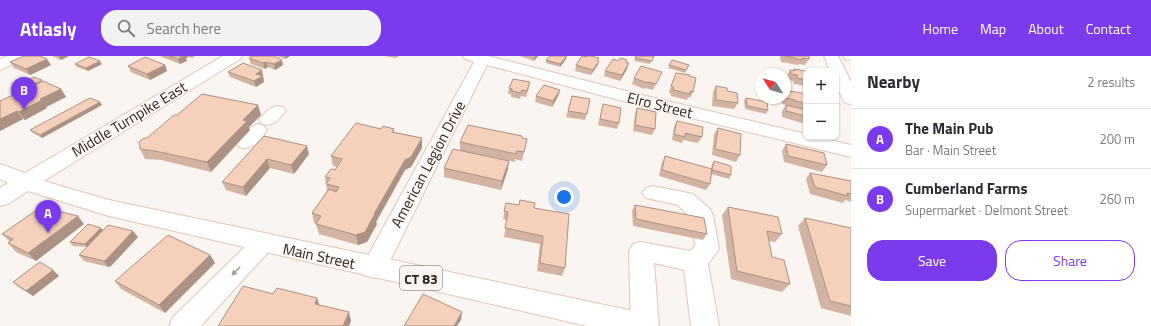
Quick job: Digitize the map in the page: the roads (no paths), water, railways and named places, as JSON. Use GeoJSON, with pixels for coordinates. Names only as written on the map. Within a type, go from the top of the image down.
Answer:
{"type":"FeatureCollection","features":[{"type":"Feature","properties":{"kind":"main road","name":"Middle Turnpike East"},"geometry":{"type":"LineString","coordinates":[[0,198],[234,56]]}},
{"type":"Feature","properties":{"kind":"main road","name":"Main Street"},"geometry":{"type":"LineString","coordinates":[[0,171],[24,183],[89,203],[374,268],[580,320],[644,326]]}},
{"type":"Feature","properties":{"kind":"street"},"geometry":{"type":"LineString","coordinates":[[0,65],[20,56]]}},
{"type":"Feature","properties":{"kind":"street"},"geometry":{"type":"LineString","coordinates":[[831,56],[851,99]]}},
{"type":"Feature","properties":{"kind":"street","name":"Elro Street"},"geometry":{"type":"LineString","coordinates":[[476,58],[640,100],[851,151]]}},
{"type":"Feature","properties":{"kind":"street","name":"American Legion Drive"},"geometry":{"type":"LineString","coordinates":[[374,268],[476,58]]}},
{"type":"Feature","properties":{"kind":"street"},"geometry":{"type":"LineString","coordinates":[[653,193],[685,200],[702,215],[707,249],[695,262]]}},
{"type":"Feature","properties":{"kind":"street"},"geometry":{"type":"LineString","coordinates":[[183,326],[263,243]]}},
{"type":"Feature","properties":{"kind":"street"},"geometry":{"type":"LineString","coordinates":[[644,326],[641,251],[695,262]]}},
{"type":"Feature","properties":{"kind":"street"},"geometry":{"type":"LineString","coordinates":[[695,262],[705,326]]}},
{"type":"Feature","properties":{"kind":"place","name":"Cumberland Farms"},"geometry":{"type":"Point","coordinates":[24,110]}},
{"type":"Feature","properties":{"kind":"place","name":"The Main Pub"},"geometry":{"type":"Point","coordinates":[48,233]}}]}
